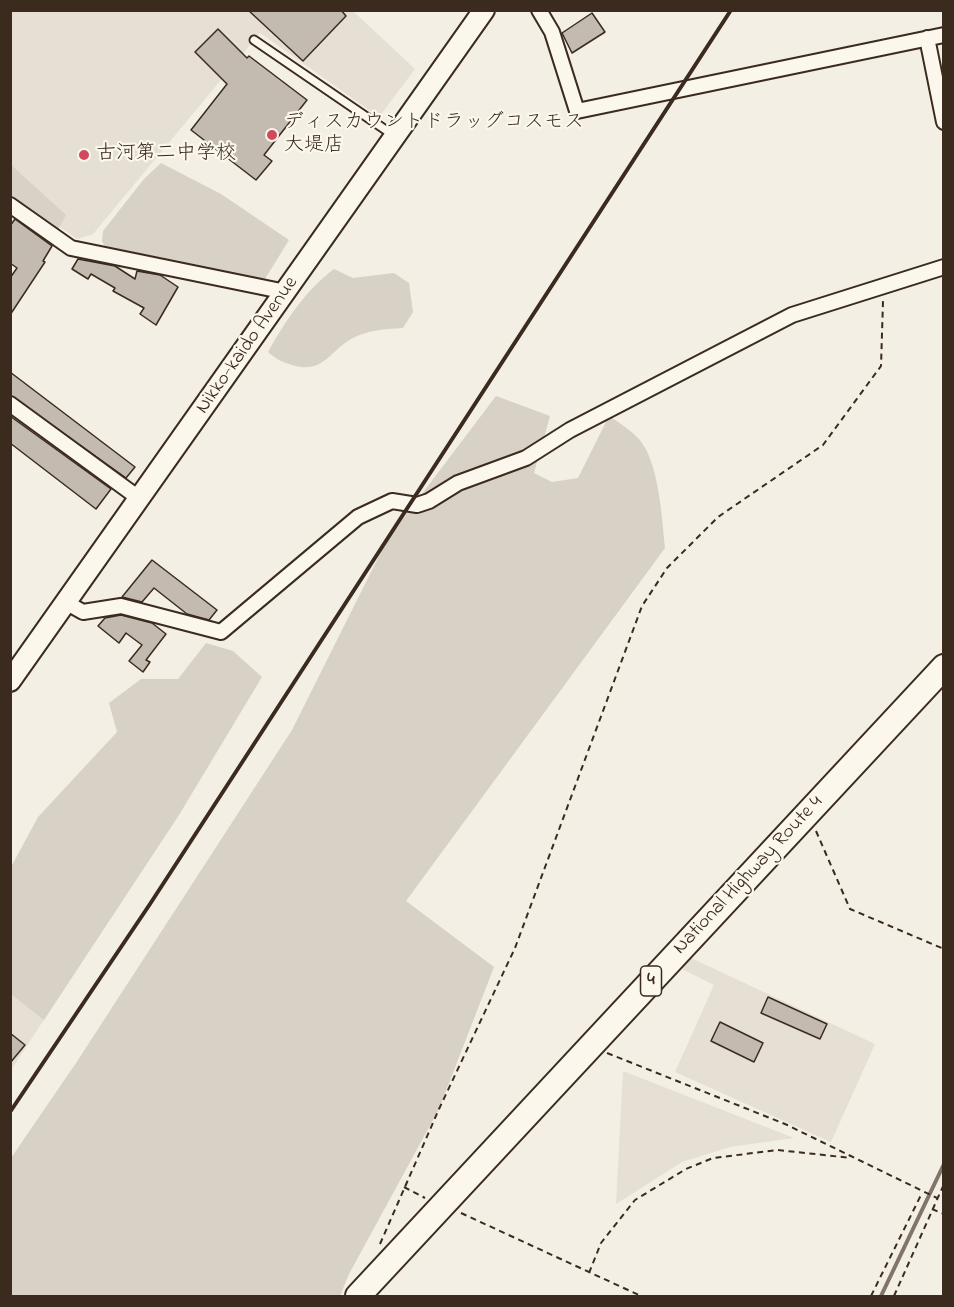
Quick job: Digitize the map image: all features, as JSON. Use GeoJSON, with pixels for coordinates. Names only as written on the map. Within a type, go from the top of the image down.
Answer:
{"type":"FeatureCollection","features":[{"type":"Feature","properties":{"kind":"highway","name":"National Highway Route 4"},"geometry":{"type":"LineString","coordinates":[[358,1296],[944,667]]}},
{"type":"Feature","properties":{"kind":"main road","name":"Nikko-kaido Avenue"},"geometry":{"type":"LineString","coordinates":[[10,681],[484,10]]}},
{"type":"Feature","properties":{"kind":"street"},"geometry":{"type":"LineString","coordinates":[[539,10],[552,32],[577,111],[683,91],[944,35]]}},
{"type":"Feature","properties":{"kind":"street"},"geometry":{"type":"LineString","coordinates":[[927,38],[944,122]]}},
{"type":"Feature","properties":{"kind":"street"},"geometry":{"type":"LineString","coordinates":[[11,208],[71,248],[286,292]]}},
{"type":"Feature","properties":{"kind":"street"},"geometry":{"type":"LineString","coordinates":[[67,603],[83,612],[121,606],[221,632],[358,517],[392,501],[417,505],[429,501],[458,483],[526,458],[570,430],[792,315],[944,267]]}},
{"type":"Feature","properties":{"kind":"street"},"geometry":{"type":"LineString","coordinates":[[10,404],[140,499]]}},
{"type":"Feature","properties":{"kind":"lane"},"geometry":{"type":"LineString","coordinates":[[254,40],[395,137]]}},
{"type":"Feature","properties":{"kind":"path"},"geometry":{"type":"LineString","coordinates":[[380,1273],[374,1266],[376,1253],[404,1187],[515,948],[557,842],[642,606],[667,568],[718,517],[823,445],[881,366],[883,286]]}},
{"type":"Feature","properties":{"kind":"path"},"geometry":{"type":"LineString","coordinates":[[805,815],[812,823],[850,909],[944,949]]}},
{"type":"Feature","properties":{"kind":"path"},"geometry":{"type":"LineString","coordinates":[[591,1046],[786,1124],[922,1193],[937,1198]]}},
{"type":"Feature","properties":{"kind":"path"},"geometry":{"type":"LineString","coordinates":[[589,1274],[601,1243],[635,1200],[686,1169],[713,1158],[778,1150],[854,1158]]}},
{"type":"Feature","properties":{"kind":"path"},"geometry":{"type":"LineString","coordinates":[[894,1296],[944,1184]]}},
{"type":"Feature","properties":{"kind":"path"},"geometry":{"type":"LineString","coordinates":[[404,1187],[640,1296]]}},
{"type":"Feature","properties":{"kind":"path"},"geometry":{"type":"LineString","coordinates":[[871,1296],[922,1193]]}},
{"type":"Feature","properties":{"kind":"path"},"geometry":{"type":"LineString","coordinates":[[932,1209],[944,1214]]}},
{"type":"Feature","properties":{"kind":"shaded area","name":"古河第二中学校"},"geometry":{"type":"Polygon","coordinates":[[[10,11],[353,11],[415,69],[379,117],[260,33],[93,234],[77,239],[11,192],[10,11]]]}},
{"type":"Feature","properties":{"kind":"shaded area"},"geometry":{"type":"Polygon","coordinates":[[[161,163],[221,194],[289,240],[265,279],[107,251],[102,241],[103,231],[144,179],[161,163]]]}},
{"type":"Feature","properties":{"kind":"shaded area"},"geometry":{"type":"Polygon","coordinates":[[[10,164],[66,215],[57,232],[11,198],[10,164]]]}},
{"type":"Feature","properties":{"kind":"shaded area"},"geometry":{"type":"Polygon","coordinates":[[[334,269],[353,278],[394,273],[409,283],[413,312],[403,328],[377,330],[359,335],[345,343],[326,360],[311,367],[292,365],[276,358],[268,352],[282,329],[305,296],[334,269]]]}},
{"type":"Feature","properties":{"kind":"shaded area"},"geometry":{"type":"Polygon","coordinates":[[[496,396],[550,416],[534,473],[552,482],[578,478],[609,416],[636,436],[646,449],[655,476],[661,506],[665,548],[406,901],[494,967],[439,1109],[349,1274],[340,1296],[11,1296],[11,1158],[78,1060],[292,730],[387,540],[496,396]]]}},
{"type":"Feature","properties":{"kind":"shaded area"},"geometry":{"type":"Polygon","coordinates":[[[206,643],[233,651],[262,677],[179,815],[44,1020],[11,994],[11,867],[38,817],[117,732],[109,703],[141,679],[178,679],[206,643]]]}},
{"type":"Feature","properties":{"kind":"shaded area"},"geometry":{"type":"Polygon","coordinates":[[[691,958],[875,1044],[831,1142],[675,1072],[714,985],[682,969],[691,958]]]}},
{"type":"Feature","properties":{"kind":"shaded area"},"geometry":{"type":"Polygon","coordinates":[[[11,985],[49,1012],[11,1070],[11,985]]]}},
{"type":"Feature","properties":{"kind":"shaded area"},"geometry":{"type":"Polygon","coordinates":[[[623,1071],[794,1138],[730,1147],[682,1162],[616,1204],[623,1071]]]}},
{"type":"Feature","properties":{"kind":"building"},"geometry":{"type":"Polygon","coordinates":[[[248,10],[341,10],[346,16],[303,61],[248,10]]]}},
{"type":"Feature","properties":{"kind":"building"},"geometry":{"type":"Polygon","coordinates":[[[592,13],[605,32],[572,53],[562,33],[592,13]]]}},
{"type":"Feature","properties":{"kind":"building"},"geometry":{"type":"Polygon","coordinates":[[[218,29],[247,58],[249,56],[307,100],[264,155],[272,161],[256,180],[191,130],[227,84],[195,52],[218,29]]]}},
{"type":"Feature","properties":{"kind":"building"},"geometry":{"type":"Polygon","coordinates":[[[15,219],[52,246],[43,261],[45,262],[10,315],[10,278],[17,268],[10,263],[10,226],[15,219]]]}},
{"type":"Feature","properties":{"kind":"building"},"geometry":{"type":"Polygon","coordinates":[[[78,259],[115,266],[135,279],[137,271],[160,275],[178,287],[156,325],[140,314],[144,308],[113,291],[115,288],[91,274],[88,279],[72,269],[78,259]]]}},
{"type":"Feature","properties":{"kind":"building"},"geometry":{"type":"Polygon","coordinates":[[[10,372],[135,467],[126,478],[10,395],[10,372]]]}},
{"type":"Feature","properties":{"kind":"building"},"geometry":{"type":"Polygon","coordinates":[[[10,416],[111,489],[96,509],[10,443],[10,416]]]}},
{"type":"Feature","properties":{"kind":"building"},"geometry":{"type":"Polygon","coordinates":[[[152,560],[217,610],[209,620],[187,614],[154,588],[142,602],[122,597],[152,560]]]}},
{"type":"Feature","properties":{"kind":"building"},"geometry":{"type":"Polygon","coordinates":[[[121,615],[152,623],[166,634],[146,660],[150,662],[143,672],[129,661],[142,645],[126,633],[119,643],[98,626],[105,618],[121,615]]]}},
{"type":"Feature","properties":{"kind":"building"},"geometry":{"type":"Polygon","coordinates":[[[768,997],[827,1024],[820,1039],[761,1013],[768,997]]]}},
{"type":"Feature","properties":{"kind":"building"},"geometry":{"type":"Polygon","coordinates":[[[720,1022],[763,1043],[754,1062],[711,1041],[720,1022]]]}},
{"type":"Feature","properties":{"kind":"building"},"geometry":{"type":"Polygon","coordinates":[[[10,1033],[25,1045],[10,1063],[10,1033]]]}},
{"type":"Feature","properties":{"kind":"waterway"},"geometry":{"type":"LineString","coordinates":[[881,1296],[944,1164]]}},
{"type":"Feature","properties":{"kind":"railway"},"geometry":{"type":"LineString","coordinates":[[10,1112],[150,904],[731,10]]}},
{"type":"Feature","properties":{"kind":"place","name":"ディスカウントドラッグコスモス 大堤店"},"geometry":{"type":"Point","coordinates":[272,135]}},
{"type":"Feature","properties":{"kind":"place","name":"古河第二中学校"},"geometry":{"type":"Point","coordinates":[84,155]}}]}
